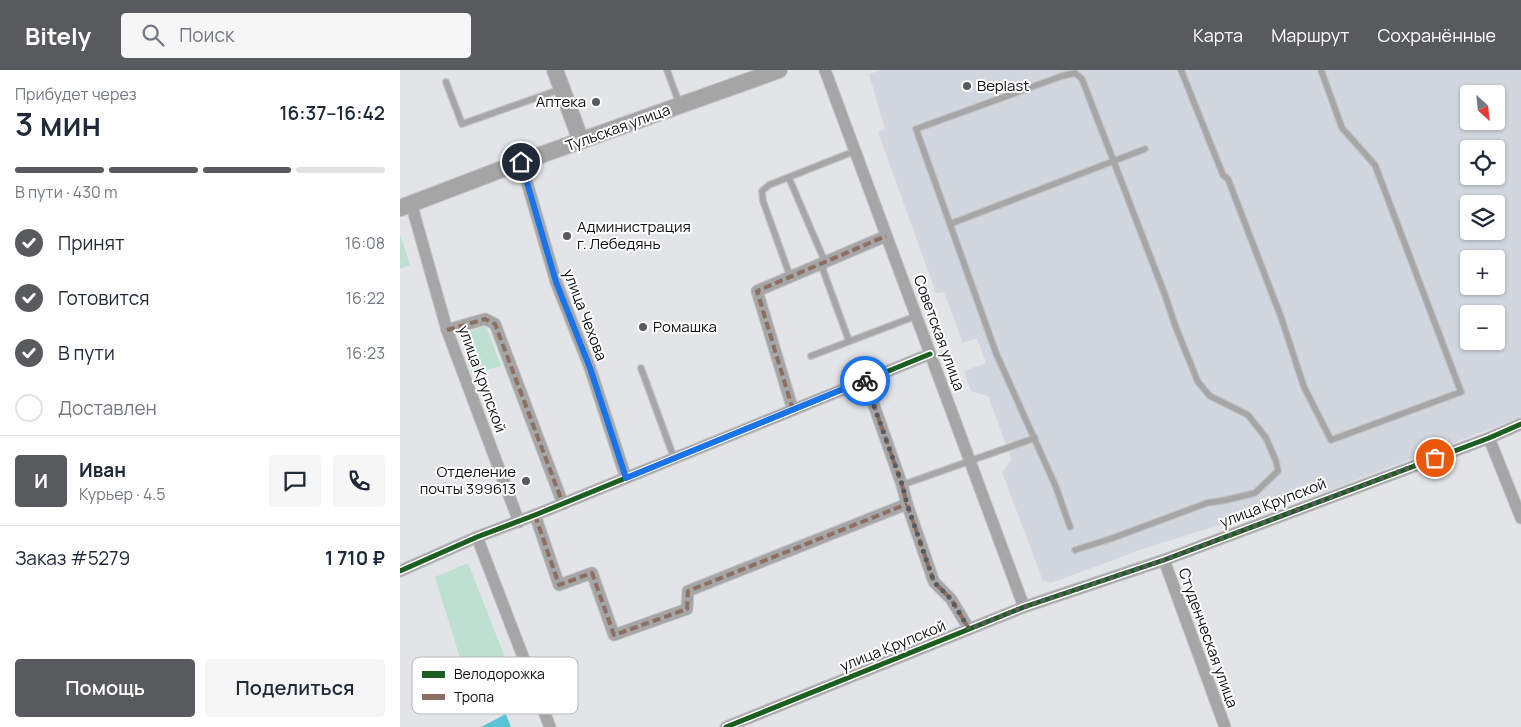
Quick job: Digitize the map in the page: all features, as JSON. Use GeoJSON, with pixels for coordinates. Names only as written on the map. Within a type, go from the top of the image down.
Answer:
{"type":"FeatureCollection","features":[{"type":"Feature","properties":{"kind":"main road"},"geometry":{"type":"LineString","coordinates":[[555,70],[581,141]]}},
{"type":"Feature","properties":{"kind":"main road","name":"Тульская улица"},"geometry":{"type":"LineString","coordinates":[[406,205],[780,70]]}},
{"type":"Feature","properties":{"kind":"street","name":"Советская улица"},"geometry":{"type":"LineString","coordinates":[[825,70],[1024,607]]}},
{"type":"Feature","properties":{"kind":"street","name":"улица Чехова"},"geometry":{"type":"LineString","coordinates":[[521,162],[556,282],[590,368],[626,478]]}},
{"type":"Feature","properties":{"kind":"street","name":"улица Крупской"},"geometry":{"type":"LineString","coordinates":[[406,205],[448,330],[519,522]]}},
{"type":"Feature","properties":{"kind":"street"},"geometry":{"type":"LineString","coordinates":[[793,410],[757,291],[886,236]]}},
{"type":"Feature","properties":{"kind":"street"},"geometry":{"type":"LineString","coordinates":[[448,330],[485,319],[495,324],[563,504]]}},
{"type":"Feature","properties":{"kind":"street"},"geometry":{"type":"LineString","coordinates":[[400,571],[478,537],[930,354]]}},
{"type":"Feature","properties":{"kind":"street"},"geometry":{"type":"LineString","coordinates":[[865,380],[934,582],[951,599],[969,629]]}},
{"type":"Feature","properties":{"kind":"street","name":"улица Крупской"},"geometry":{"type":"LineString","coordinates":[[726,727],[1024,607],[1164,560],[1490,438],[1521,424]]}},
{"type":"Feature","properties":{"kind":"street"},"geometry":{"type":"LineString","coordinates":[[1490,438],[1521,518]]}},
{"type":"Feature","properties":{"kind":"street"},"geometry":{"type":"LineString","coordinates":[[535,515],[559,585],[592,574],[614,635],[687,609],[688,591],[907,504]]}},
{"type":"Feature","properties":{"kind":"street"},"geometry":{"type":"LineString","coordinates":[[478,537],[523,657]]}},
{"type":"Feature","properties":{"kind":"street","name":"Студенческая улица"},"geometry":{"type":"LineString","coordinates":[[1164,560],[1225,727]]}},
{"type":"Feature","properties":{"kind":"street"},"geometry":{"type":"LineString","coordinates":[[545,714],[550,727]]}},
{"type":"Feature","properties":{"kind":"lane"},"geometry":{"type":"LineString","coordinates":[[667,70],[680,106]]}},
{"type":"Feature","properties":{"kind":"lane"},"geometry":{"type":"LineString","coordinates":[[1181,70],[1223,175],[1228,179],[1281,317],[1304,387],[1331,440],[1461,392],[1375,165],[1342,128],[1321,70]]}},
{"type":"Feature","properties":{"kind":"lane"},"geometry":{"type":"LineString","coordinates":[[1070,527],[1056,487],[996,352],[916,129],[1075,73],[1082,79],[1198,382],[1210,396],[1248,415],[1266,438],[1276,461],[1278,471],[1255,492],[1207,503],[1075,550]]}},
{"type":"Feature","properties":{"kind":"lane"},"geometry":{"type":"LineString","coordinates":[[446,82],[462,124],[562,88]]}},
{"type":"Feature","properties":{"kind":"lane"},"geometry":{"type":"LineString","coordinates":[[950,224],[1144,149]]}},
{"type":"Feature","properties":{"kind":"lane"},"geometry":{"type":"LineString","coordinates":[[790,276],[763,201],[762,191],[770,185],[855,150]]}},
{"type":"Feature","properties":{"kind":"lane"},"geometry":{"type":"LineString","coordinates":[[789,178],[825,262],[822,270],[849,341]]}},
{"type":"Feature","properties":{"kind":"lane"},"geometry":{"type":"LineString","coordinates":[[811,356],[916,316]]}},
{"type":"Feature","properties":{"kind":"lane"},"geometry":{"type":"LineString","coordinates":[[641,368],[674,458]]}},
{"type":"Feature","properties":{"kind":"lane"},"geometry":{"type":"LineString","coordinates":[[902,484],[1035,438]]}},
{"type":"Feature","properties":{"kind":"shaded area"},"geometry":{"type":"Polygon","coordinates":[[[882,70],[1521,70],[1521,417],[1330,490],[1143,549],[1051,583],[1043,581],[1002,472],[1012,460],[988,396],[971,391],[964,371],[986,363],[977,338],[963,343],[944,292],[936,293],[878,132],[885,129],[869,74],[882,70]]]}},
{"type":"Feature","properties":{"kind":"green space"},"geometry":{"type":"Polygon","coordinates":[[[400,234],[410,265],[400,269],[400,234]]]}},
{"type":"Feature","properties":{"kind":"green space"},"geometry":{"type":"Polygon","coordinates":[[[486,326],[501,366],[472,374],[460,334],[486,326]]]}},
{"type":"Feature","properties":{"kind":"green space"},"geometry":{"type":"Polygon","coordinates":[[[468,563],[505,657],[460,657],[435,577],[468,563]]]}},
{"type":"Feature","properties":{"kind":"water"},"geometry":{"type":"Polygon","coordinates":[[[506,714],[511,727],[481,727],[506,714]]]}},
{"type":"Feature","properties":{"kind":"marked path"},"geometry":{"type":"LineString","coordinates":[[793,410],[757,291],[886,236]]}},
{"type":"Feature","properties":{"kind":"marked path"},"geometry":{"type":"LineString","coordinates":[[447,330],[485,319],[495,324],[563,504]]}},
{"type":"Feature","properties":{"kind":"marked path"},"geometry":{"type":"LineString","coordinates":[[865,380],[934,582],[951,599],[969,629]]}},
{"type":"Feature","properties":{"kind":"marked path"},"geometry":{"type":"LineString","coordinates":[[535,515],[559,585],[592,573],[614,635],[687,609],[688,591],[907,504]]}},
{"type":"Feature","properties":{"kind":"cycle path"},"geometry":{"type":"LineString","coordinates":[[400,571],[477,537],[930,354]]}},
{"type":"Feature","properties":{"kind":"cycle path"},"geometry":{"type":"LineString","coordinates":[[726,727],[1024,607],[1164,560],[1489,438],[1521,424]]}},
{"type":"Feature","properties":{"kind":"way so far"},"geometry":{"type":"LineString","coordinates":[[865,381],[902,484],[934,582],[951,599],[969,629],[1024,607],[1164,560],[1435,458]]}},
{"type":"Feature","properties":{"kind":"place","name":"Beplast"},"geometry":{"type":"Point","coordinates":[967,86]}},
{"type":"Feature","properties":{"kind":"place","name":"Аптека"},"geometry":{"type":"Point","coordinates":[596,102]}},
{"type":"Feature","properties":{"kind":"place","name":"Администрация г. Лебедянь"},"geometry":{"type":"Point","coordinates":[567,236]}},
{"type":"Feature","properties":{"kind":"place","name":"Ромашка"},"geometry":{"type":"Point","coordinates":[643,327]}},
{"type":"Feature","properties":{"kind":"place","name":"Отделение почты 399613"},"geometry":{"type":"Point","coordinates":[526,481]}},
{"type":"Feature","properties":{"kind":"route"},"geometry":{"type":"LineString","coordinates":[[521,162],[556,282],[590,368],[626,478],[865,381]]}}]}
